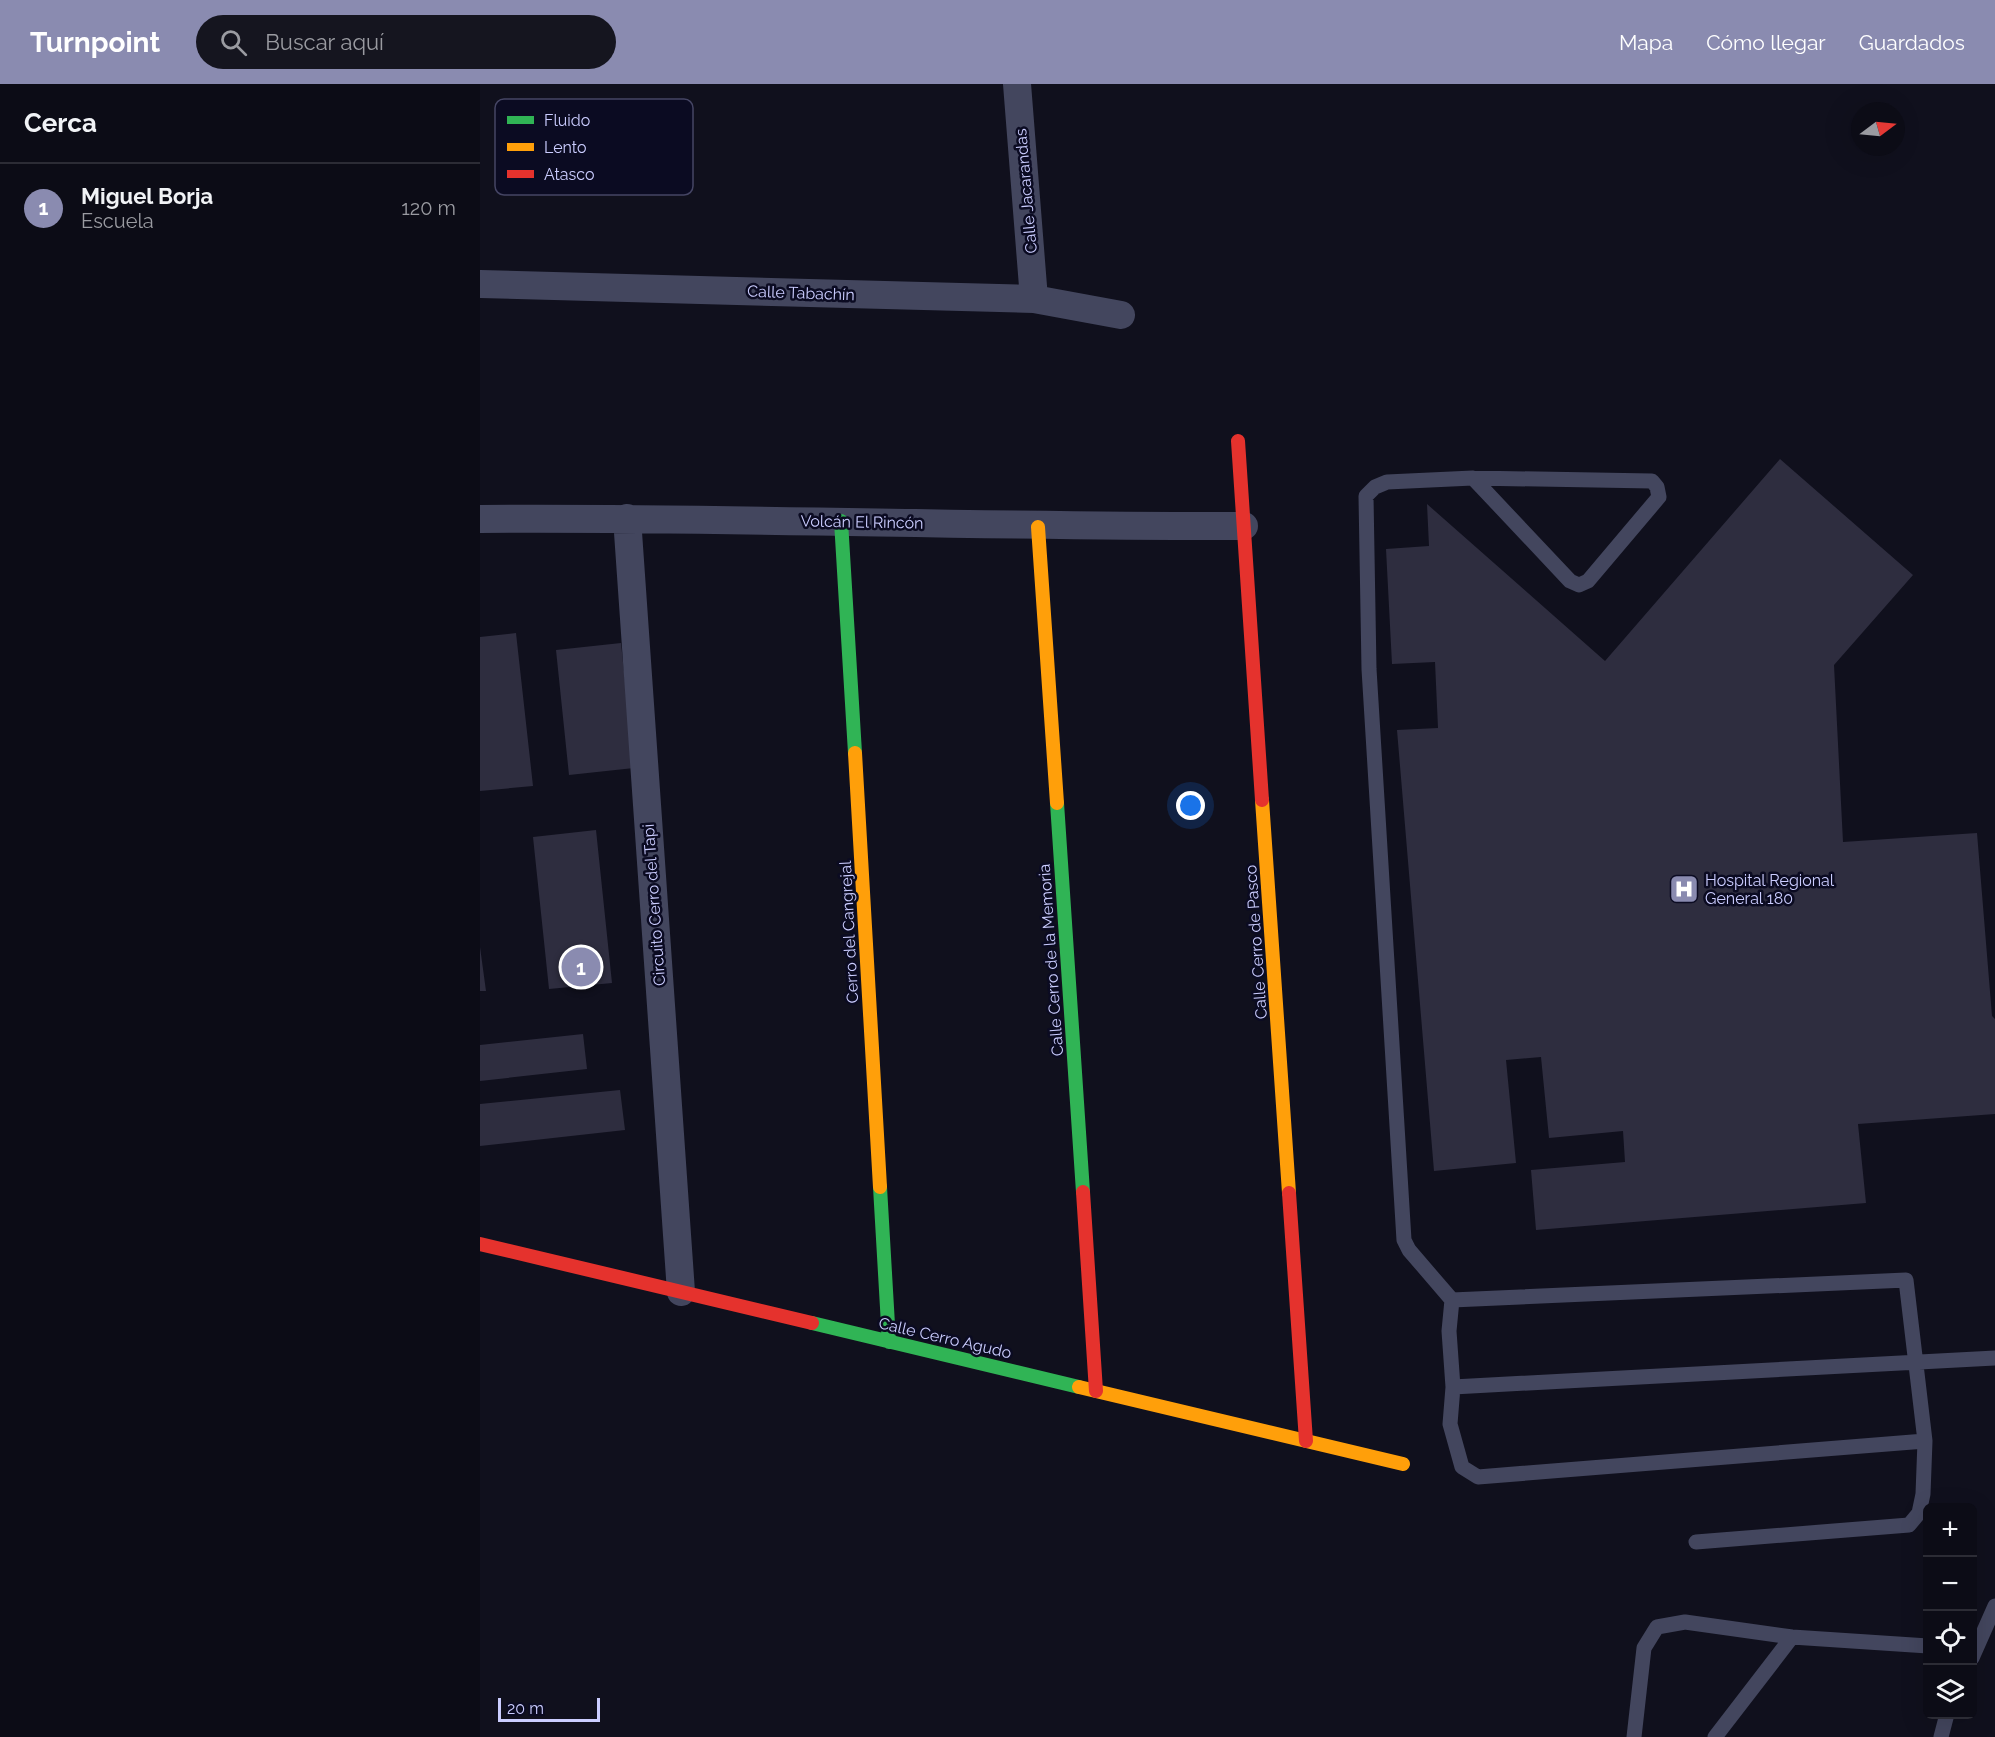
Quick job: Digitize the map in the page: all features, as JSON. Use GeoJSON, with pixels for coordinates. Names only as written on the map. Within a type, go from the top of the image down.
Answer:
{"type":"FeatureCollection","features":[{"type":"Feature","properties":{"kind":"street","name":"Calle Jacarandas"},"geometry":{"type":"LineString","coordinates":[[1017,84],[1034,299]]}},
{"type":"Feature","properties":{"kind":"street","name":"Calle Tabachín"},"geometry":{"type":"LineString","coordinates":[[480,284],[1034,299],[1121,315]]}},
{"type":"Feature","properties":{"kind":"street","name":"Calle Cerro de Pasco"},"geometry":{"type":"LineString","coordinates":[[1238,441],[1306,1441]]}},
{"type":"Feature","properties":{"kind":"street","name":"Volcán El Rincón"},"geometry":{"type":"LineString","coordinates":[[480,519],[627,518],[841,521],[1038,527],[1244,526]]}},
{"type":"Feature","properties":{"kind":"street","name":"Circuito Cerro del Tapi"},"geometry":{"type":"LineString","coordinates":[[627,518],[681,1292]]}},
{"type":"Feature","properties":{"kind":"street","name":"Cerro del Cangrejal"},"geometry":{"type":"LineString","coordinates":[[841,521],[889,1342]]}},
{"type":"Feature","properties":{"kind":"street","name":"Calle Cerro de la Memoria"},"geometry":{"type":"LineString","coordinates":[[1038,527],[1096,1391]]}},
{"type":"Feature","properties":{"kind":"street","name":"Calle Cerro Agudo"},"geometry":{"type":"LineString","coordinates":[[480,1244],[1403,1464]]}},
{"type":"Feature","properties":{"kind":"lane"},"geometry":{"type":"LineString","coordinates":[[1473,478],[1570,581],[1579,585],[1588,581],[1659,497],[1658,488],[1652,481],[1473,478],[1387,482],[1374,487],[1366,496],[1369,669],[1404,1240],[1409,1250],[1452,1300],[1449,1331],[1453,1387],[1450,1424],[1454,1447],[1462,1467],[1478,1477],[1925,1441]]}},
{"type":"Feature","properties":{"kind":"lane"},"geometry":{"type":"LineString","coordinates":[[1452,1300],[1902,1278],[1908,1285],[1925,1441],[1923,1494],[1919,1514],[1909,1525],[1696,1542]]}},
{"type":"Feature","properties":{"kind":"lane"},"geometry":{"type":"LineString","coordinates":[[1453,1387],[1915,1360],[1995,1358]]}},
{"type":"Feature","properties":{"kind":"lane"},"geometry":{"type":"LineString","coordinates":[[1977,1645],[1995,1606]]}},
{"type":"Feature","properties":{"kind":"lane"},"geometry":{"type":"LineString","coordinates":[[1634,1737],[1644,1648],[1657,1628],[1685,1622],[1792,1637],[1923,1646]]}},
{"type":"Feature","properties":{"kind":"lane"},"geometry":{"type":"LineString","coordinates":[[1715,1737],[1792,1637]]}},
{"type":"Feature","properties":{"kind":"lane"},"geometry":{"type":"LineString","coordinates":[[1941,1737],[1946,1719]]}},
{"type":"Feature","properties":{"kind":"building"},"geometry":{"type":"Polygon","coordinates":[[[1780,459],[1913,575],[1834,665],[1843,842],[1977,833],[1992,1016],[1995,1019],[1995,1114],[1858,1124],[1866,1203],[1536,1230],[1531,1170],[1625,1162],[1623,1131],[1549,1138],[1541,1057],[1506,1060],[1516,1163],[1434,1171],[1397,730],[1438,728],[1435,662],[1392,664],[1386,549],[1429,546],[1427,504],[1605,661],[1780,459]]]}},
{"type":"Feature","properties":{"kind":"building"},"geometry":{"type":"Polygon","coordinates":[[[516,633],[533,786],[480,791],[480,637],[516,633]]]}},
{"type":"Feature","properties":{"kind":"building"},"geometry":{"type":"Polygon","coordinates":[[[621,643],[634,768],[569,775],[556,650],[621,643]]]}},
{"type":"Feature","properties":{"kind":"building"},"geometry":{"type":"Polygon","coordinates":[[[596,830],[612,983],[549,989],[533,837],[596,830]]]}},
{"type":"Feature","properties":{"kind":"building"},"geometry":{"type":"Polygon","coordinates":[[[480,947],[486,991],[480,991],[480,947]]]}},
{"type":"Feature","properties":{"kind":"building"},"geometry":{"type":"Polygon","coordinates":[[[583,1034],[587,1069],[480,1081],[480,1045],[583,1034]]]}},
{"type":"Feature","properties":{"kind":"building"},"geometry":{"type":"Polygon","coordinates":[[[620,1090],[625,1130],[480,1146],[480,1104],[620,1090]]]}},
{"type":"Feature","properties":{"kind":"traffic: fast"},"geometry":{"type":"LineString","coordinates":[[841,521],[855,753]]}},
{"type":"Feature","properties":{"kind":"traffic: fast"},"geometry":{"type":"LineString","coordinates":[[1057,803],[1083,1192]]}},
{"type":"Feature","properties":{"kind":"traffic: fast"},"geometry":{"type":"LineString","coordinates":[[880,1187],[889,1342]]}},
{"type":"Feature","properties":{"kind":"traffic: fast"},"geometry":{"type":"LineString","coordinates":[[812,1323],[1079,1387]]}},
{"type":"Feature","properties":{"kind":"traffic: slow"},"geometry":{"type":"LineString","coordinates":[[1038,527],[1057,803]]}},
{"type":"Feature","properties":{"kind":"traffic: slow"},"geometry":{"type":"LineString","coordinates":[[855,753],[880,1187]]}},
{"type":"Feature","properties":{"kind":"traffic: slow"},"geometry":{"type":"LineString","coordinates":[[1262,800],[1289,1193]]}},
{"type":"Feature","properties":{"kind":"traffic: slow"},"geometry":{"type":"LineString","coordinates":[[1079,1387],[1403,1464]]}},
{"type":"Feature","properties":{"kind":"traffic: jam"},"geometry":{"type":"LineString","coordinates":[[1238,441],[1262,800]]}},
{"type":"Feature","properties":{"kind":"traffic: jam"},"geometry":{"type":"LineString","coordinates":[[1083,1192],[1096,1391]]}},
{"type":"Feature","properties":{"kind":"traffic: jam"},"geometry":{"type":"LineString","coordinates":[[1289,1193],[1306,1441]]}},
{"type":"Feature","properties":{"kind":"traffic: jam"},"geometry":{"type":"LineString","coordinates":[[480,1244],[812,1323]]}},
{"type":"Feature","properties":{"kind":"place","name":"Hospital Regional General 180"},"geometry":{"type":"Point","coordinates":[1684,889]}},
{"type":"Feature","properties":{"kind":"place","name":"Miguel Borja"},"geometry":{"type":"Point","coordinates":[581,967]}}]}
